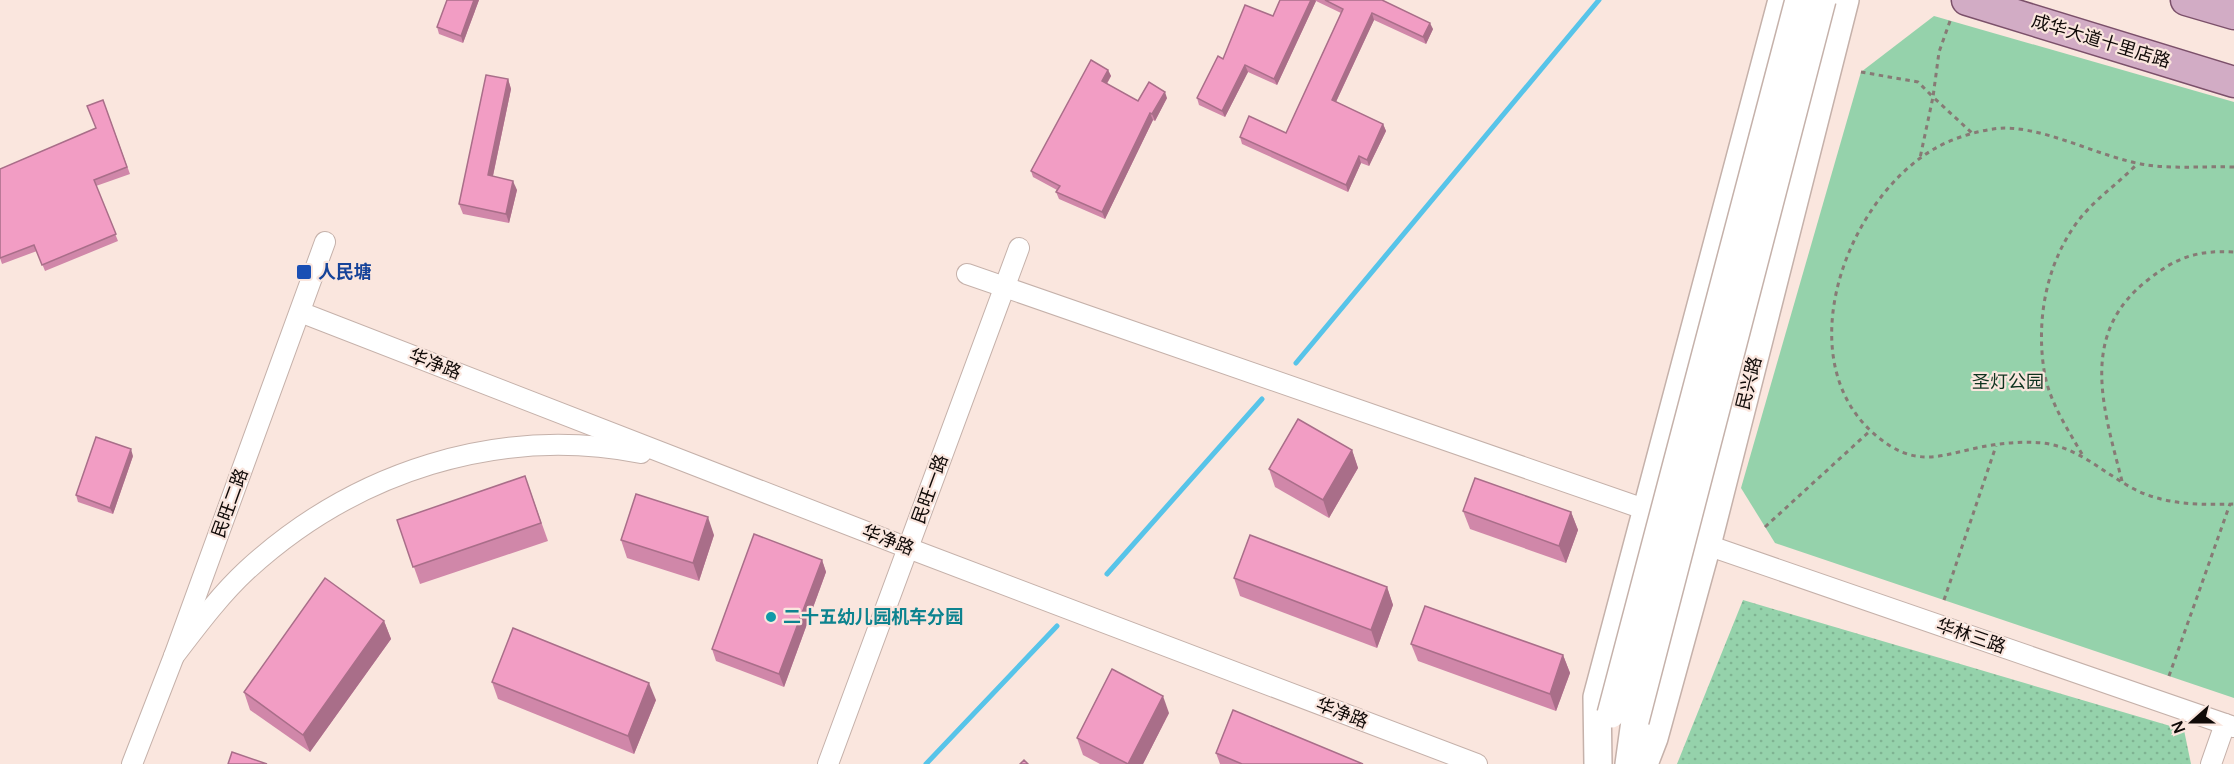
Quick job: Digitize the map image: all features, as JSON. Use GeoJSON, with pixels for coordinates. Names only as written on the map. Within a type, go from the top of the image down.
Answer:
{"type":"FeatureCollection","features":[{"type":"Feature","properties":{"kind":"main road"},"geometry":{"type":"LineString","coordinates":[[1598,764],[1597,698],[1782,0]]}},
{"type":"Feature","properties":{"kind":"main road"},"geometry":{"type":"LineString","coordinates":[[1604,764],[1623,717],[1799,0]]}},
{"type":"Feature","properties":{"kind":"main road","name":"民兴路"},"geometry":{"type":"LineString","coordinates":[[1623,717],[1822,0]]}},
{"type":"Feature","properties":{"kind":"main road","name":"民兴路"},"geometry":{"type":"LineString","coordinates":[[1644,764],[1654,738],[1707,545],[1845,0]]}},
{"type":"Feature","properties":{"kind":"main road"},"geometry":{"type":"LineString","coordinates":[[2186,0],[2234,14]]}},
{"type":"Feature","properties":{"kind":"main road","name":"成华大道十里店路"},"geometry":{"type":"LineString","coordinates":[[1959,10],[2234,82]]}},
{"type":"Feature","properties":{"kind":"main road"},"geometry":{"type":"LineString","coordinates":[[1623,717],[1629,764]]}},
{"type":"Feature","properties":{"kind":"street","name":"民旺二路"},"geometry":{"type":"LineString","coordinates":[[132,764],[174,656],[325,242]]}},
{"type":"Feature","properties":{"kind":"street","name":"民旺一路"},"geometry":{"type":"LineString","coordinates":[[828,764],[1019,248]]}},
{"type":"Feature","properties":{"kind":"street"},"geometry":{"type":"LineString","coordinates":[[967,274],[1647,510]]}},
{"type":"Feature","properties":{"kind":"street","name":"华净路"},"geometry":{"type":"LineString","coordinates":[[300,312],[908,548],[1477,764]]}},
{"type":"Feature","properties":{"kind":"street"},"geometry":{"type":"LineString","coordinates":[[174,656],[211,609],[247,570],[305,523],[347,496],[407,471],[463,455],[520,446],[574,446],[634,451],[682,460]]}},
{"type":"Feature","properties":{"kind":"street","name":"华林三路"},"geometry":{"type":"LineString","coordinates":[[1707,545],[2229,725]]}},
{"type":"Feature","properties":{"kind":"street"},"geometry":{"type":"LineString","coordinates":[[2211,764],[2229,725]]}},
{"type":"Feature","properties":{"kind":"path"},"geometry":{"type":"LineString","coordinates":[[1920,160],[1933,97],[1939,52],[1959,10]]}},
{"type":"Feature","properties":{"kind":"path"},"geometry":{"type":"LineString","coordinates":[[1861,72],[1918,82],[1972,133]]}},
{"type":"Feature","properties":{"kind":"path"},"geometry":{"type":"LineString","coordinates":[[2169,676],[2232,504],[2172,502],[2139,491],[2083,456],[2061,447],[2042,443],[1996,445],[1939,458],[1914,456],[1893,448],[1871,430],[1844,397],[1837,371],[1831,323],[1836,294],[1858,230],[1881,196],[1934,149],[1972,133],[1996,128],[2029,130],[2110,157],[2138,163],[2234,167]]}},
{"type":"Feature","properties":{"kind":"path"},"geometry":{"type":"LineString","coordinates":[[2083,456],[2066,427],[2045,378],[2042,336],[2044,299],[2052,268],[2081,217],[2138,163]]}},
{"type":"Feature","properties":{"kind":"path"},"geometry":{"type":"LineString","coordinates":[[2122,481],[2102,390],[2104,339],[2117,311],[2132,292],[2174,262],[2194,253],[2234,252]]}},
{"type":"Feature","properties":{"kind":"path"},"geometry":{"type":"LineString","coordinates":[[1765,527],[1871,430]]}},
{"type":"Feature","properties":{"kind":"path"},"geometry":{"type":"LineString","coordinates":[[1944,600],[1996,445]]}},
{"type":"Feature","properties":{"kind":"green space","name":"圣灯公园"},"geometry":{"type":"Polygon","coordinates":[[[1934,16],[2234,102],[2234,698],[1775,543],[1741,488],[1861,72],[1934,16]]]}},
{"type":"Feature","properties":{"kind":"green space"},"geometry":{"type":"Polygon","coordinates":[[[1743,600],[2184,730],[2191,764],[1677,764],[1743,600]]]}},
{"type":"Feature","properties":{"kind":"building"},"geometry":{"type":"Polygon","coordinates":[[[447,0],[474,0],[461,36],[437,27],[447,0]]]}},
{"type":"Feature","properties":{"kind":"building"},"geometry":{"type":"Polygon","coordinates":[[[1280,0],[1311,0],[1274,79],[1245,65],[1222,111],[1197,98],[1218,56],[1223,59],[1245,5],[1273,16],[1280,0]]]}},
{"type":"Feature","properties":{"kind":"building"},"geometry":{"type":"Polygon","coordinates":[[[1325,0],[1382,0],[1430,23],[1423,37],[1372,13],[1332,100],[1383,124],[1367,160],[1359,156],[1346,185],[1240,137],[1249,116],[1286,133],[1343,9],[1325,0]]]}},
{"type":"Feature","properties":{"kind":"building"},"geometry":{"type":"Polygon","coordinates":[[[1091,60],[1108,70],[1102,81],[1138,101],[1149,82],[1165,92],[1152,114],[1150,113],[1102,212],[1056,192],[1060,186],[1031,171],[1091,60]]]}},
{"type":"Feature","properties":{"kind":"building"},"geometry":{"type":"Polygon","coordinates":[[[486,75],[508,79],[488,175],[513,181],[506,214],[459,204],[486,75]]]}},
{"type":"Feature","properties":{"kind":"building"},"geometry":{"type":"Polygon","coordinates":[[[103,100],[127,167],[94,180],[116,234],[42,265],[34,245],[0,258],[0,169],[96,128],[87,106],[103,100]]]}},
{"type":"Feature","properties":{"kind":"building"},"geometry":{"type":"Polygon","coordinates":[[[1298,419],[1352,450],[1323,500],[1269,469],[1298,419]]]}},
{"type":"Feature","properties":{"kind":"building"},"geometry":{"type":"Polygon","coordinates":[[[96,437],[131,449],[110,508],[76,495],[96,437]]]}},
{"type":"Feature","properties":{"kind":"building"},"geometry":{"type":"Polygon","coordinates":[[[525,476],[541,523],[413,567],[397,520],[525,476]]]}},
{"type":"Feature","properties":{"kind":"building"},"geometry":{"type":"Polygon","coordinates":[[[1475,478],[1571,512],[1559,546],[1463,511],[1475,478]]]}},
{"type":"Feature","properties":{"kind":"building"},"geometry":{"type":"Polygon","coordinates":[[[636,494],[708,517],[693,563],[621,540],[636,494]]]}},
{"type":"Feature","properties":{"kind":"building","name":"二十五幼儿园机车分园"},"geometry":{"type":"Polygon","coordinates":[[[754,534],[822,560],[779,674],[712,649],[754,534]]]}},
{"type":"Feature","properties":{"kind":"building"},"geometry":{"type":"Polygon","coordinates":[[[1250,535],[1387,587],[1371,630],[1234,578],[1250,535]]]}},
{"type":"Feature","properties":{"kind":"building"},"geometry":{"type":"Polygon","coordinates":[[[325,578],[384,621],[303,735],[244,692],[325,578]]]}},
{"type":"Feature","properties":{"kind":"building"},"geometry":{"type":"Polygon","coordinates":[[[1425,606],[1563,655],[1550,694],[1411,644],[1425,606]]]}},
{"type":"Feature","properties":{"kind":"building"},"geometry":{"type":"Polygon","coordinates":[[[513,628],[649,683],[628,736],[492,682],[513,628]]]}},
{"type":"Feature","properties":{"kind":"building"},"geometry":{"type":"Polygon","coordinates":[[[1112,669],[1163,696],[1128,764],[1077,738],[1112,669]]]}},
{"type":"Feature","properties":{"kind":"building"},"geometry":{"type":"Polygon","coordinates":[[[1233,710],[1363,764],[1242,764],[1216,753],[1233,710]]]}},
{"type":"Feature","properties":{"kind":"building"},"geometry":{"type":"Polygon","coordinates":[[[232,752],[267,764],[228,764],[232,752]]]}},
{"type":"Feature","properties":{"kind":"waterway"},"geometry":{"type":"LineString","coordinates":[[1296,363],[1599,0]]}},
{"type":"Feature","properties":{"kind":"waterway"},"geometry":{"type":"LineString","coordinates":[[1107,574],[1262,399]]}},
{"type":"Feature","properties":{"kind":"waterway"},"geometry":{"type":"LineString","coordinates":[[926,764],[1057,626]]}},
{"type":"Feature","properties":{"kind":"place","name":"人民塘"},"geometry":{"type":"Point","coordinates":[304,272]}},
{"type":"Feature","properties":{"kind":"place","name":"二十五幼儿园机车分园"},"geometry":{"type":"Point","coordinates":[771,617]}}]}
